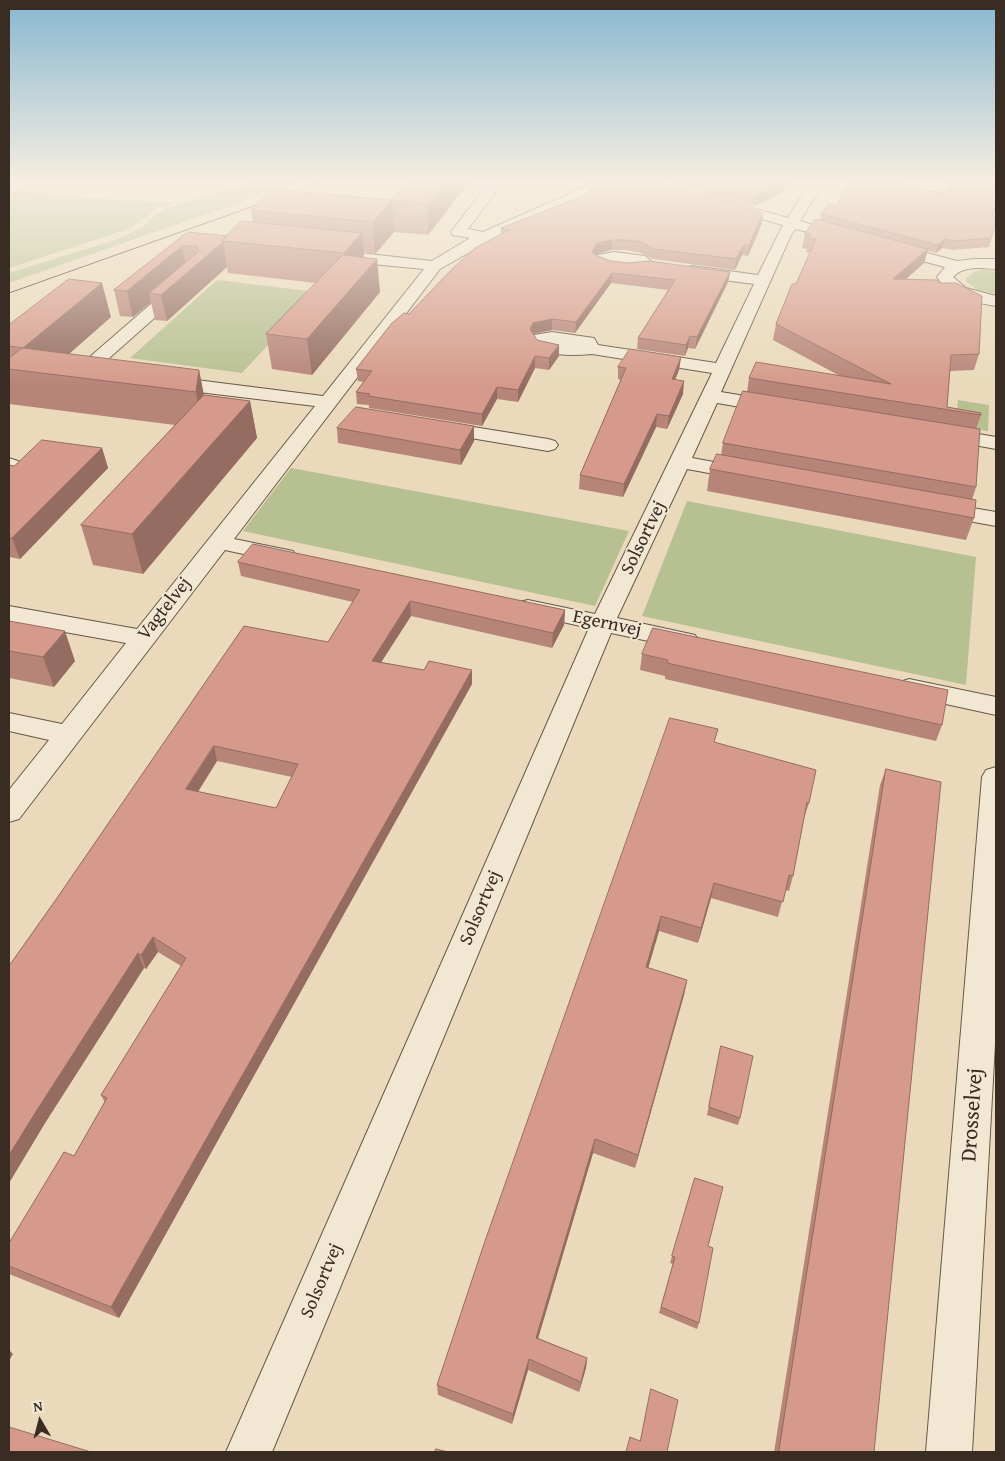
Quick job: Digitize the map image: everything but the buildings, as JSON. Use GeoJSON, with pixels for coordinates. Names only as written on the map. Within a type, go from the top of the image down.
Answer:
{"type":"FeatureCollection","features":[{"type":"Feature","properties":{"kind":"street","name":"Vagtelvej"},"geometry":{"type":"LineString","coordinates":[[9,811],[218,542],[330,407],[434,266],[461,249]]}},
{"type":"Feature","properties":{"kind":"street","name":"Solsortvej"},"geometry":{"type":"LineString","coordinates":[[249,1452],[603,623],[680,462],[778,249]]}},
{"type":"Feature","properties":{"kind":"street"},"geometry":{"type":"LineString","coordinates":[[892,249],[957,266]]}},
{"type":"Feature","properties":{"kind":"street"},"geometry":{"type":"LineString","coordinates":[[329,255],[434,266]]}},
{"type":"Feature","properties":{"kind":"street"},"geometry":{"type":"LineString","coordinates":[[996,264],[957,266],[948,271],[945,277],[949,284],[959,291],[974,297],[996,301]]}},
{"type":"Feature","properties":{"kind":"street"},"geometry":{"type":"LineString","coordinates":[[648,266],[763,280]]}},
{"type":"Feature","properties":{"kind":"street"},"geometry":{"type":"LineString","coordinates":[[112,375],[83,372],[194,275]]}},
{"type":"Feature","properties":{"kind":"street"},"geometry":{"type":"LineString","coordinates":[[592,349],[722,369]]}},
{"type":"Feature","properties":{"kind":"street"},"geometry":{"type":"LineString","coordinates":[[151,380],[330,407]]}},
{"type":"Feature","properties":{"kind":"street"},"geometry":{"type":"LineString","coordinates":[[710,396],[795,410]]}},
{"type":"Feature","properties":{"kind":"street"},"geometry":{"type":"LineString","coordinates":[[420,424],[548,445]]}},
{"type":"Feature","properties":{"kind":"street"},"geometry":{"type":"LineString","coordinates":[[927,432],[996,443]]}},
{"type":"Feature","properties":{"kind":"street"},"geometry":{"type":"LineString","coordinates":[[680,462],[764,477]]}},
{"type":"Feature","properties":{"kind":"street"},"geometry":{"type":"LineString","coordinates":[[919,505],[996,519]]}},
{"type":"Feature","properties":{"kind":"street"},"geometry":{"type":"LineString","coordinates":[[218,542],[305,560]]}},
{"type":"Feature","properties":{"kind":"street","name":"Egernvej"},"geometry":{"type":"LineString","coordinates":[[507,603],[709,645]]}},
{"type":"Feature","properties":{"kind":"street"},"geometry":{"type":"LineString","coordinates":[[9,614],[143,638]]}},
{"type":"Feature","properties":{"kind":"street"},"geometry":{"type":"LineString","coordinates":[[891,684],[996,706]]}},
{"type":"Feature","properties":{"kind":"street"},"geometry":{"type":"LineString","coordinates":[[9,722],[67,735]]}},
{"type":"Feature","properties":{"kind":"street","name":"Drosselvej"},"geometry":{"type":"LineString","coordinates":[[949,1452],[996,777]]}},
{"type":"Feature","properties":{"kind":"green space"},"geometry":{"type":"Polygon","coordinates":[[[9,249],[66,249],[9,268],[9,249]]]}},
{"type":"Feature","properties":{"kind":"green space"},"geometry":{"type":"Polygon","coordinates":[[[86,249],[106,249],[9,283],[9,273],[86,249]]]}},
{"type":"Feature","properties":{"kind":"green space"},"geometry":{"type":"Polygon","coordinates":[[[996,270],[996,294],[978,290],[967,282],[966,278],[974,272],[996,270]]]}},
{"type":"Feature","properties":{"kind":"green space"},"geometry":{"type":"Polygon","coordinates":[[[217,280],[317,292],[242,373],[130,358],[217,280]]]}},
{"type":"Feature","properties":{"kind":"green space"},"geometry":{"type":"Polygon","coordinates":[[[958,400],[989,405],[988,431],[956,426],[958,400]]]}},
{"type":"Feature","properties":{"kind":"green space"},"geometry":{"type":"Polygon","coordinates":[[[291,468],[629,531],[595,606],[243,531],[291,468]]]}},
{"type":"Feature","properties":{"kind":"green space"},"geometry":{"type":"Polygon","coordinates":[[[687,501],[976,557],[966,685],[642,616],[687,501]]]}},
{"type":"Feature","properties":{"kind":"tram line"},"geometry":{"type":"LineString","coordinates":[[9,293],[132,249]]}}]}
